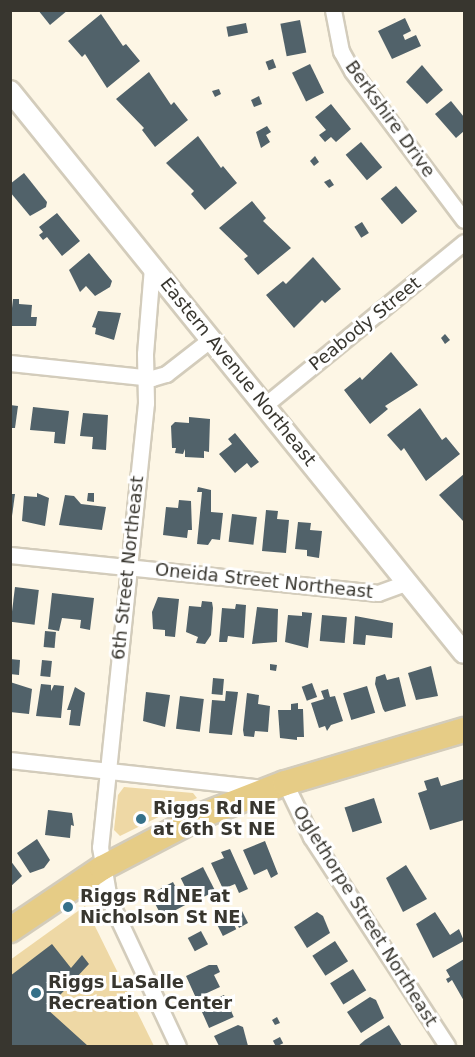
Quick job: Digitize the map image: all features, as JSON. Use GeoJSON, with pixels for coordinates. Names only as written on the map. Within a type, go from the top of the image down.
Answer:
{"type":"FeatureCollection","features":[{"type":"Feature","properties":{"kind":"main road"},"geometry":{"type":"LineString","coordinates":[[10,930],[102,868],[203,815],[278,786],[465,730]]}},
{"type":"Feature","properties":{"kind":"street","name":"Berkshire Drive"},"geometry":{"type":"LineString","coordinates":[[333,10],[341,51],[352,71],[465,220]]}},
{"type":"Feature","properties":{"kind":"street","name":"Eastern Avenue Northeast"},"geometry":{"type":"LineString","coordinates":[[10,91],[465,653]]}},
{"type":"Feature","properties":{"kind":"street","name":"Peabody Street"},"geometry":{"type":"LineString","coordinates":[[265,405],[465,242]]}},
{"type":"Feature","properties":{"kind":"street","name":"6th Street Northeast"},"geometry":{"type":"LineString","coordinates":[[152,267],[145,377],[146,403],[100,834],[102,868],[109,899],[178,1047]]}},
{"type":"Feature","properties":{"kind":"street"},"geometry":{"type":"LineString","coordinates":[[10,363],[145,377],[166,374],[211,339]]}},
{"type":"Feature","properties":{"kind":"street","name":"Oneida Street Northeast"},"geometry":{"type":"LineString","coordinates":[[10,555],[378,593],[408,582]]}},
{"type":"Feature","properties":{"kind":"street"},"geometry":{"type":"LineString","coordinates":[[10,760],[278,786]]}},
{"type":"Feature","properties":{"kind":"street","name":"Oglethorpe Street Northeast"},"geometry":{"type":"LineString","coordinates":[[278,786],[447,1047]]}},
{"type":"Feature","properties":{"kind":"shaded area"},"geometry":{"type":"Polygon","coordinates":[[[124,787],[193,793],[197,798],[120,836],[114,830],[118,795],[124,787]]]}},
{"type":"Feature","properties":{"kind":"shaded area"},"geometry":{"type":"Polygon","coordinates":[[[85,906],[154,1046],[11,1046],[10,960],[85,906]]]}},
{"type":"Feature","properties":{"kind":"building"},"geometry":{"type":"Polygon","coordinates":[[[38,10],[68,10],[50,25],[38,10]]]}},
{"type":"Feature","properties":{"kind":"building"},"geometry":{"type":"Polygon","coordinates":[[[101,14],[123,46],[126,44],[140,61],[107,88],[85,54],[82,57],[68,41],[101,14]]]}},
{"type":"Feature","properties":{"kind":"building"},"geometry":{"type":"Polygon","coordinates":[[[405,18],[411,31],[403,35],[405,40],[416,35],[421,46],[392,59],[378,31],[405,18]]]}},
{"type":"Feature","properties":{"kind":"building"},"geometry":{"type":"Polygon","coordinates":[[[300,20],[306,52],[287,56],[280,24],[300,20]]]}},
{"type":"Feature","properties":{"kind":"building"},"geometry":{"type":"Polygon","coordinates":[[[246,23],[248,33],[228,37],[226,27],[246,23]]]}},
{"type":"Feature","properties":{"kind":"building"},"geometry":{"type":"Polygon","coordinates":[[[273,59],[276,67],[269,70],[266,62],[273,59]]]}},
{"type":"Feature","properties":{"kind":"building"},"geometry":{"type":"Polygon","coordinates":[[[310,64],[324,93],[306,102],[292,73],[310,64]]]}},
{"type":"Feature","properties":{"kind":"building"},"geometry":{"type":"Polygon","coordinates":[[[422,65],[443,90],[427,104],[406,82],[422,65]]]}},
{"type":"Feature","properties":{"kind":"building"},"geometry":{"type":"Polygon","coordinates":[[[149,72],[171,105],[174,102],[188,120],[155,147],[142,130],[144,128],[116,99],[149,72]]]}},
{"type":"Feature","properties":{"kind":"building"},"geometry":{"type":"Polygon","coordinates":[[[219,89],[221,94],[215,97],[212,91],[219,89]]]}},
{"type":"Feature","properties":{"kind":"building"},"geometry":{"type":"Polygon","coordinates":[[[259,96],[262,104],[254,107],[251,100],[259,96]]]}},
{"type":"Feature","properties":{"kind":"building"},"geometry":{"type":"Polygon","coordinates":[[[451,101],[464,117],[464,131],[456,138],[435,114],[451,101]]]}},
{"type":"Feature","properties":{"kind":"building"},"geometry":{"type":"Polygon","coordinates":[[[331,104],[351,129],[336,142],[331,137],[325,142],[319,135],[326,130],[315,117],[331,104]]]}},
{"type":"Feature","properties":{"kind":"building"},"geometry":{"type":"Polygon","coordinates":[[[267,126],[271,132],[266,135],[270,142],[261,148],[256,132],[267,126]]]}},
{"type":"Feature","properties":{"kind":"building"},"geometry":{"type":"Polygon","coordinates":[[[198,136],[221,168],[223,166],[237,183],[205,210],[191,194],[194,191],[166,163],[198,136]]]}},
{"type":"Feature","properties":{"kind":"building"},"geometry":{"type":"Polygon","coordinates":[[[361,142],[382,167],[367,180],[346,155],[361,142]]]}},
{"type":"Feature","properties":{"kind":"building"},"geometry":{"type":"Polygon","coordinates":[[[315,156],[319,162],[314,166],[310,161],[315,156]]]}},
{"type":"Feature","properties":{"kind":"building"},"geometry":{"type":"Polygon","coordinates":[[[24,173],[47,202],[46,207],[30,216],[10,192],[10,184],[24,173]]]}},
{"type":"Feature","properties":{"kind":"building"},"geometry":{"type":"Polygon","coordinates":[[[330,179],[334,185],[329,188],[324,182],[330,179]]]}},
{"type":"Feature","properties":{"kind":"building"},"geometry":{"type":"Polygon","coordinates":[[[396,186],[417,211],[402,224],[381,199],[396,186]]]}},
{"type":"Feature","properties":{"kind":"building"},"geometry":{"type":"Polygon","coordinates":[[[252,201],[266,218],[263,221],[291,248],[258,275],[244,259],[248,256],[219,228],[252,201]]]}},
{"type":"Feature","properties":{"kind":"building"},"geometry":{"type":"Polygon","coordinates":[[[57,213],[80,241],[62,256],[47,237],[43,240],[39,235],[43,232],[39,227],[57,213]]]}},
{"type":"Feature","properties":{"kind":"building"},"geometry":{"type":"Polygon","coordinates":[[[362,222],[369,233],[361,238],[354,227],[362,222]]]}},
{"type":"Feature","properties":{"kind":"building"},"geometry":{"type":"Polygon","coordinates":[[[89,253],[112,281],[110,287],[95,296],[86,286],[80,292],[69,270],[89,253]]]}},
{"type":"Feature","properties":{"kind":"building"},"geometry":{"type":"Polygon","coordinates":[[[313,257],[341,289],[325,303],[322,300],[294,328],[266,295],[283,281],[286,284],[313,257]]]}},
{"type":"Feature","properties":{"kind":"building"},"geometry":{"type":"Polygon","coordinates":[[[13,299],[19,299],[19,304],[32,305],[31,317],[37,317],[36,326],[10,326],[13,299]]]}},
{"type":"Feature","properties":{"kind":"building"},"geometry":{"type":"Polygon","coordinates":[[[98,311],[121,313],[114,340],[95,334],[96,328],[92,327],[98,311]]]}},
{"type":"Feature","properties":{"kind":"building"},"geometry":{"type":"Polygon","coordinates":[[[445,334],[450,340],[445,344],[441,338],[445,334]]]}},
{"type":"Feature","properties":{"kind":"building"},"geometry":{"type":"Polygon","coordinates":[[[391,352],[418,385],[385,406],[388,409],[370,424],[344,390],[360,377],[362,380],[391,352]]]}},
{"type":"Feature","properties":{"kind":"building"},"geometry":{"type":"Polygon","coordinates":[[[10,405],[18,406],[15,428],[10,428],[10,405]]]}},
{"type":"Feature","properties":{"kind":"building"},"geometry":{"type":"Polygon","coordinates":[[[33,407],[69,411],[65,444],[54,443],[55,432],[30,430],[33,407]]]}},
{"type":"Feature","properties":{"kind":"building"},"geometry":{"type":"Polygon","coordinates":[[[420,408],[442,440],[446,437],[460,454],[426,481],[404,448],[401,451],[387,435],[420,408]]]}},
{"type":"Feature","properties":{"kind":"building"},"geometry":{"type":"Polygon","coordinates":[[[83,413],[108,415],[106,450],[92,449],[93,437],[80,436],[83,413]]]}},
{"type":"Feature","properties":{"kind":"building"},"geometry":{"type":"Polygon","coordinates":[[[189,417],[210,419],[209,452],[204,451],[204,458],[185,457],[185,449],[183,454],[175,453],[176,448],[172,448],[171,426],[175,422],[189,423],[189,417]]]}},
{"type":"Feature","properties":{"kind":"building"},"geometry":{"type":"Polygon","coordinates":[[[235,433],[259,462],[251,468],[247,463],[235,473],[219,454],[232,444],[228,439],[235,433]]]}},
{"type":"Feature","properties":{"kind":"building"},"geometry":{"type":"Polygon","coordinates":[[[464,474],[464,522],[439,495],[464,474]]]}},
{"type":"Feature","properties":{"kind":"building"},"geometry":{"type":"Polygon","coordinates":[[[198,487],[211,490],[211,512],[223,513],[220,540],[212,539],[208,545],[197,544],[202,492],[197,492],[198,487]]]}},
{"type":"Feature","properties":{"kind":"building"},"geometry":{"type":"Polygon","coordinates":[[[37,493],[49,498],[45,526],[22,521],[24,496],[37,497],[37,493]]]}},
{"type":"Feature","properties":{"kind":"building"},"geometry":{"type":"Polygon","coordinates":[[[88,493],[94,493],[94,502],[87,501],[88,493]]]}},
{"type":"Feature","properties":{"kind":"building"},"geometry":{"type":"Polygon","coordinates":[[[10,494],[15,494],[12,516],[10,516],[10,494]]]}},
{"type":"Feature","properties":{"kind":"building"},"geometry":{"type":"Polygon","coordinates":[[[65,495],[74,496],[81,504],[106,507],[102,530],[59,525],[65,495]]]}},
{"type":"Feature","properties":{"kind":"building"},"geometry":{"type":"Polygon","coordinates":[[[179,500],[191,501],[192,530],[188,530],[187,538],[163,535],[166,507],[178,508],[179,500]]]}},
{"type":"Feature","properties":{"kind":"building"},"geometry":{"type":"Polygon","coordinates":[[[266,510],[278,511],[277,519],[289,520],[286,553],[262,551],[266,510]]]}},
{"type":"Feature","properties":{"kind":"building"},"geometry":{"type":"Polygon","coordinates":[[[232,514],[257,517],[253,545],[229,542],[232,514]]]}},
{"type":"Feature","properties":{"kind":"building"},"geometry":{"type":"Polygon","coordinates":[[[298,522],[311,523],[310,530],[322,531],[319,558],[307,556],[307,550],[295,549],[298,522]]]}},
{"type":"Feature","properties":{"kind":"building"},"geometry":{"type":"Polygon","coordinates":[[[15,587],[39,590],[35,625],[11,622],[15,587]]]}},
{"type":"Feature","properties":{"kind":"building"},"geometry":{"type":"Polygon","coordinates":[[[52,593],[94,598],[90,630],[80,628],[81,620],[62,618],[59,631],[48,629],[52,593]]]}},
{"type":"Feature","properties":{"kind":"building"},"geometry":{"type":"Polygon","coordinates":[[[158,597],[179,599],[175,637],[165,636],[165,630],[153,629],[152,612],[158,597]]]}},
{"type":"Feature","properties":{"kind":"building"},"geometry":{"type":"Polygon","coordinates":[[[202,601],[212,602],[213,608],[211,635],[205,644],[196,643],[198,637],[186,632],[189,606],[201,607],[202,601]]]}},
{"type":"Feature","properties":{"kind":"building"},"geometry":{"type":"Polygon","coordinates":[[[236,604],[246,605],[244,638],[228,636],[227,642],[219,642],[222,608],[235,609],[236,604]]]}},
{"type":"Feature","properties":{"kind":"building"},"geometry":{"type":"Polygon","coordinates":[[[257,607],[278,609],[277,642],[252,644],[257,607]]]}},
{"type":"Feature","properties":{"kind":"building"},"geometry":{"type":"Polygon","coordinates":[[[302,612],[312,613],[308,648],[285,642],[288,615],[302,616],[302,612]]]}},
{"type":"Feature","properties":{"kind":"building"},"geometry":{"type":"Polygon","coordinates":[[[322,615],[347,617],[345,643],[320,641],[322,615]]]}},
{"type":"Feature","properties":{"kind":"building"},"geometry":{"type":"Polygon","coordinates":[[[355,616],[393,623],[392,638],[366,635],[365,645],[353,644],[355,616]]]}},
{"type":"Feature","properties":{"kind":"building"},"geometry":{"type":"Polygon","coordinates":[[[45,631],[56,632],[55,648],[44,647],[45,631]]]}},
{"type":"Feature","properties":{"kind":"building"},"geometry":{"type":"Polygon","coordinates":[[[10,659],[20,660],[19,675],[10,674],[10,659]]]}},
{"type":"Feature","properties":{"kind":"building"},"geometry":{"type":"Polygon","coordinates":[[[42,660],[52,661],[50,677],[40,676],[42,660]]]}},
{"type":"Feature","properties":{"kind":"building"},"geometry":{"type":"Polygon","coordinates":[[[270,664],[277,665],[276,671],[270,670],[270,664]]]}},
{"type":"Feature","properties":{"kind":"building"},"geometry":{"type":"Polygon","coordinates":[[[431,666],[438,696],[416,700],[408,673],[431,666]]]}},
{"type":"Feature","properties":{"kind":"building"},"geometry":{"type":"Polygon","coordinates":[[[385,674],[387,680],[399,677],[406,706],[385,712],[383,709],[375,684],[376,677],[385,674]]]}},
{"type":"Feature","properties":{"kind":"building"},"geometry":{"type":"Polygon","coordinates":[[[213,678],[224,679],[223,695],[212,694],[213,678]]]}},
{"type":"Feature","properties":{"kind":"building"},"geometry":{"type":"Polygon","coordinates":[[[10,682],[32,689],[29,714],[10,712],[10,682]]]}},
{"type":"Feature","properties":{"kind":"building"},"geometry":{"type":"Polygon","coordinates":[[[312,683],[317,697],[307,701],[302,687],[312,683]]]}},
{"type":"Feature","properties":{"kind":"building"},"geometry":{"type":"Polygon","coordinates":[[[41,684],[51,685],[51,691],[54,685],[64,686],[61,718],[36,716],[41,684]]]}},
{"type":"Feature","properties":{"kind":"building"},"geometry":{"type":"Polygon","coordinates":[[[367,686],[375,713],[351,720],[343,693],[367,686]]]}},
{"type":"Feature","properties":{"kind":"building"},"geometry":{"type":"Polygon","coordinates":[[[75,687],[85,693],[80,726],[69,725],[71,710],[67,710],[75,687]]]}},
{"type":"Feature","properties":{"kind":"building"},"geometry":{"type":"Polygon","coordinates":[[[328,689],[330,697],[335,696],[343,721],[331,725],[327,731],[325,726],[319,728],[311,703],[324,699],[321,691],[328,689]]]}},
{"type":"Feature","properties":{"kind":"building"},"geometry":{"type":"Polygon","coordinates":[[[226,691],[238,692],[232,735],[209,733],[212,700],[225,701],[226,691]]]}},
{"type":"Feature","properties":{"kind":"building"},"geometry":{"type":"Polygon","coordinates":[[[146,692],[170,695],[165,727],[143,721],[146,692]]]}},
{"type":"Feature","properties":{"kind":"building"},"geometry":{"type":"Polygon","coordinates":[[[247,693],[259,695],[258,704],[270,706],[268,732],[255,731],[254,737],[244,736],[243,730],[247,693]]]}},
{"type":"Feature","properties":{"kind":"building"},"geometry":{"type":"Polygon","coordinates":[[[180,696],[204,699],[200,732],[176,729],[180,696]]]}},
{"type":"Feature","properties":{"kind":"building"},"geometry":{"type":"Polygon","coordinates":[[[298,703],[298,709],[303,709],[304,737],[297,737],[297,740],[280,738],[278,710],[291,710],[291,704],[298,703]]]}},
{"type":"Feature","properties":{"kind":"building"},"geometry":{"type":"Polygon","coordinates":[[[438,777],[441,786],[464,779],[464,820],[430,830],[418,793],[427,790],[424,781],[438,777]]]}},
{"type":"Feature","properties":{"kind":"building"},"geometry":{"type":"Polygon","coordinates":[[[374,798],[382,823],[353,832],[345,808],[374,798]]]}},
{"type":"Feature","properties":{"kind":"building"},"geometry":{"type":"Polygon","coordinates":[[[48,810],[72,813],[74,826],[71,825],[70,838],[45,835],[48,810]]]}},
{"type":"Feature","properties":{"kind":"building"},"geometry":{"type":"Polygon","coordinates":[[[37,839],[50,860],[44,868],[30,873],[17,853],[37,839]]]}},
{"type":"Feature","properties":{"kind":"building"},"geometry":{"type":"Polygon","coordinates":[[[265,841],[278,874],[271,878],[267,869],[254,875],[243,850],[265,841]]]}},
{"type":"Feature","properties":{"kind":"building"},"geometry":{"type":"Polygon","coordinates":[[[230,849],[248,889],[239,893],[235,884],[223,889],[211,863],[224,858],[221,852],[230,849]]]}},
{"type":"Feature","properties":{"kind":"building"},"geometry":{"type":"Polygon","coordinates":[[[10,860],[22,876],[10,887],[10,860]]]}},
{"type":"Feature","properties":{"kind":"building"},"geometry":{"type":"Polygon","coordinates":[[[406,865],[427,899],[403,912],[386,878],[406,865]]]}},
{"type":"Feature","properties":{"kind":"building"},"geometry":{"type":"Polygon","coordinates":[[[203,867],[215,891],[193,902],[181,878],[203,867]]]}},
{"type":"Feature","properties":{"kind":"building"},"geometry":{"type":"Polygon","coordinates":[[[173,882],[185,905],[162,917],[150,894],[173,882]]]}},
{"type":"Feature","properties":{"kind":"building"},"geometry":{"type":"Polygon","coordinates":[[[240,907],[248,923],[239,928],[231,910],[240,907]]]}},
{"type":"Feature","properties":{"kind":"building"},"geometry":{"type":"Polygon","coordinates":[[[317,912],[323,916],[330,933],[307,948],[294,927],[317,912]]]}},
{"type":"Feature","properties":{"kind":"building"},"geometry":{"type":"Polygon","coordinates":[[[435,912],[450,935],[459,929],[464,941],[433,958],[416,924],[435,912]]]}},
{"type":"Feature","properties":{"kind":"building"},"geometry":{"type":"Polygon","coordinates":[[[229,915],[236,929],[223,936],[216,922],[229,915]]]}},
{"type":"Feature","properties":{"kind":"building"},"geometry":{"type":"Polygon","coordinates":[[[201,931],[208,944],[195,951],[188,938],[201,931]]]}},
{"type":"Feature","properties":{"kind":"building"},"geometry":{"type":"Polygon","coordinates":[[[335,941],[348,961],[325,976],[312,956],[335,941]]]}},
{"type":"Feature","properties":{"kind":"building","name":"Riggs LaSalle Recreation Center"},"geometry":{"type":"Polygon","coordinates":[[[52,944],[71,968],[82,955],[89,964],[47,1009],[88,1046],[10,1046],[10,976],[52,944]]]}},
{"type":"Feature","properties":{"kind":"building"},"geometry":{"type":"Polygon","coordinates":[[[464,959],[464,1001],[452,980],[448,983],[446,979],[450,977],[446,970],[464,959]]]}},
{"type":"Feature","properties":{"kind":"building"},"geometry":{"type":"Polygon","coordinates":[[[209,965],[217,965],[220,972],[214,975],[220,987],[196,998],[186,976],[209,965]]]}},
{"type":"Feature","properties":{"kind":"building"},"geometry":{"type":"Polygon","coordinates":[[[353,969],[366,990],[343,1005],[330,983],[353,969]]]}},
{"type":"Feature","properties":{"kind":"building"},"geometry":{"type":"Polygon","coordinates":[[[224,995],[234,1017],[209,1028],[199,1006],[224,995]]]}},
{"type":"Feature","properties":{"kind":"building"},"geometry":{"type":"Polygon","coordinates":[[[370,997],[376,1000],[384,1018],[361,1033],[347,1012],[370,997]]]}},
{"type":"Feature","properties":{"kind":"building"},"geometry":{"type":"Polygon","coordinates":[[[277,1017],[280,1023],[275,1025],[272,1020],[277,1017]]]}},
{"type":"Feature","properties":{"kind":"building"},"geometry":{"type":"Polygon","coordinates":[[[238,1025],[243,1027],[248,1046],[219,1046],[214,1036],[238,1025]]]}},
{"type":"Feature","properties":{"kind":"building"},"geometry":{"type":"Polygon","coordinates":[[[389,1025],[402,1046],[358,1046],[365,1040],[389,1025]]]}},
{"type":"Feature","properties":{"kind":"building"},"geometry":{"type":"Polygon","coordinates":[[[280,1037],[283,1043],[276,1046],[273,1041],[280,1037]]]}},
{"type":"Feature","properties":{"kind":"place","name":"Riggs Rd NE at 6th St NE"},"geometry":{"type":"Point","coordinates":[141,819]}},
{"type":"Feature","properties":{"kind":"place","name":"Riggs Rd NE at Nicholson St NE"},"geometry":{"type":"Point","coordinates":[68,907]}},
{"type":"Feature","properties":{"kind":"place","name":"Riggs LaSalle Recreation Center"},"geometry":{"type":"Point","coordinates":[36,993]}}]}
